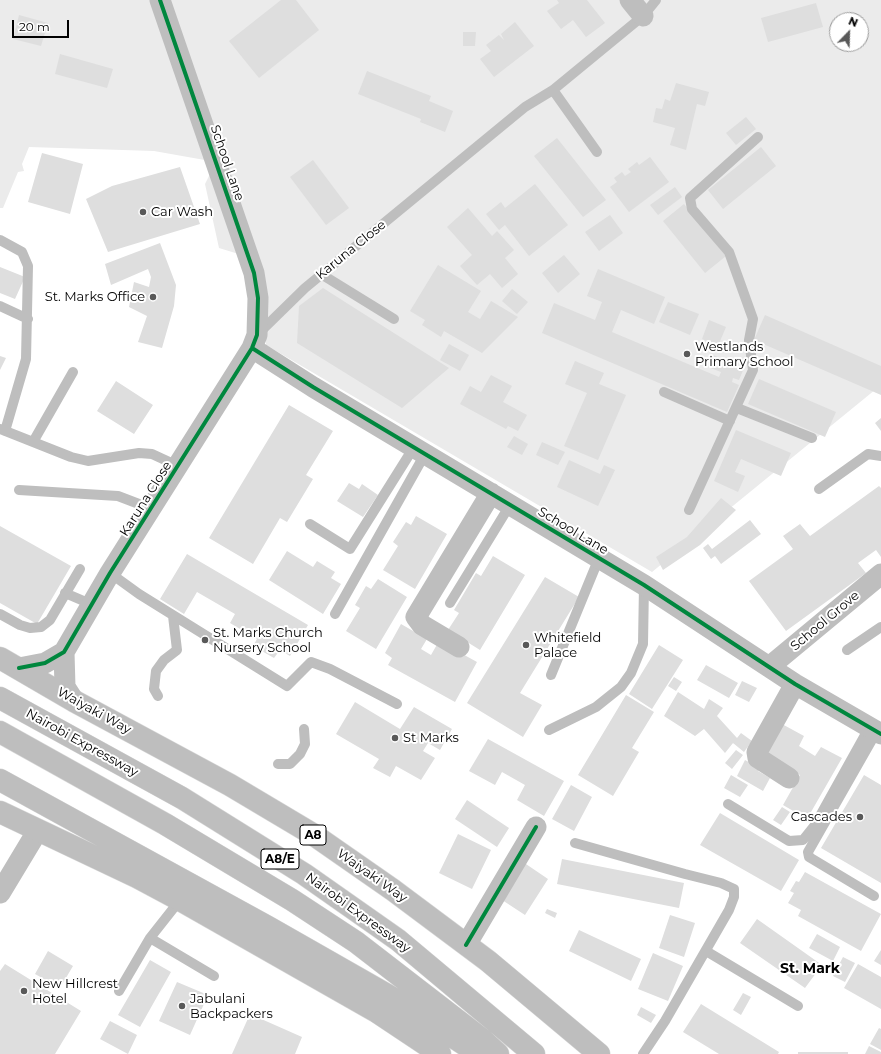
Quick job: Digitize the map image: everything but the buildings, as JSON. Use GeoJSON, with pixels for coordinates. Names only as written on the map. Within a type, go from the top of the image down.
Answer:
{"type":"FeatureCollection","features":[{"type":"Feature","properties":{"kind":"highway","name":"Waiyaki Way"},"geometry":{"type":"LineString","coordinates":[[0,658],[74,701],[230,785],[314,835],[393,890],[466,944],[599,1054]]}},
{"type":"Feature","properties":{"kind":"highway","name":"Nairobi Expressway"},"geometry":{"type":"LineString","coordinates":[[1,698],[182,798],[304,874],[398,940],[534,1054]]}},
{"type":"Feature","properties":{"kind":"highway","name":"Nairobi Expressway"},"geometry":{"type":"LineString","coordinates":[[0,732],[165,824],[292,900],[356,942],[483,1040],[498,1054]]}},
{"type":"Feature","properties":{"kind":"highway"},"geometry":{"type":"LineString","coordinates":[[0,780],[262,923],[398,1001],[479,1054]]}},
{"type":"Feature","properties":{"kind":"highway"},"geometry":{"type":"LineString","coordinates":[[0,812],[137,877],[180,900],[377,1012],[440,1054]]}},
{"type":"Feature","properties":{"kind":"street","name":"School Lane"},"geometry":{"type":"LineString","coordinates":[[160,0],[254,273],[258,298],[255,341],[313,387],[644,585],[795,684],[876,731]]}},
{"type":"Feature","properties":{"kind":"street","name":"Karuna Close"},"geometry":{"type":"LineString","coordinates":[[19,668],[45,663],[64,652],[94,605],[110,573],[152,509],[255,341]]}},
{"type":"Feature","properties":{"kind":"street"},"geometry":{"type":"LineString","coordinates":[[459,647],[422,625],[416,617],[491,493]]}},
{"type":"Feature","properties":{"kind":"street","name":"School Grove"},"geometry":{"type":"LineString","coordinates":[[769,667],[881,574]]}},
{"type":"Feature","properties":{"kind":"street"},"geometry":{"type":"LineString","coordinates":[[64,652],[65,687],[74,701]]}},
{"type":"Feature","properties":{"kind":"street"},"geometry":{"type":"LineString","coordinates":[[790,778],[758,758],[757,752],[795,684]]}},
{"type":"Feature","properties":{"kind":"street"},"geometry":{"type":"LineString","coordinates":[[466,944],[536,827]]}},
{"type":"Feature","properties":{"kind":"street"},"geometry":{"type":"LineString","coordinates":[[0,893],[38,830]]}},
{"type":"Feature","properties":{"kind":"lane","name":"Karuna Close"},"geometry":{"type":"LineString","coordinates":[[255,341],[305,288],[321,274],[525,107],[553,90],[636,8],[656,0]]}},
{"type":"Feature","properties":{"kind":"lane"},"geometry":{"type":"LineString","coordinates":[[553,90],[597,152]]}},
{"type":"Feature","properties":{"kind":"lane"},"geometry":{"type":"LineString","coordinates":[[689,510],[737,408],[753,370],[749,340],[753,319],[729,252],[692,209],[690,198],[758,136]]}},
{"type":"Feature","properties":{"kind":"lane"},"geometry":{"type":"LineString","coordinates":[[0,240],[22,252],[28,266],[28,319],[25,365],[3,430],[71,457],[88,461],[139,453],[152,454],[178,466]]}},
{"type":"Feature","properties":{"kind":"lane"},"geometry":{"type":"LineString","coordinates":[[321,274],[394,319]]}},
{"type":"Feature","properties":{"kind":"lane"},"geometry":{"type":"LineString","coordinates":[[0,306],[28,319]]}},
{"type":"Feature","properties":{"kind":"lane"},"geometry":{"type":"LineString","coordinates":[[33,442],[73,372]]}},
{"type":"Feature","properties":{"kind":"lane"},"geometry":{"type":"LineString","coordinates":[[664,392],[730,421]]}},
{"type":"Feature","properties":{"kind":"lane"},"geometry":{"type":"LineString","coordinates":[[737,408],[812,438]]}},
{"type":"Feature","properties":{"kind":"lane"},"geometry":{"type":"LineString","coordinates":[[310,524],[350,549],[420,451]]}},
{"type":"Feature","properties":{"kind":"lane"},"geometry":{"type":"LineString","coordinates":[[334,614],[420,451]]}},
{"type":"Feature","properties":{"kind":"lane"},"geometry":{"type":"LineString","coordinates":[[819,489],[868,454],[881,456]]}},
{"type":"Feature","properties":{"kind":"lane"},"geometry":{"type":"LineString","coordinates":[[20,490],[118,496],[152,509]]}},
{"type":"Feature","properties":{"kind":"lane"},"geometry":{"type":"LineString","coordinates":[[450,603],[510,505]]}},
{"type":"Feature","properties":{"kind":"lane"},"geometry":{"type":"LineString","coordinates":[[551,675],[599,558]]}},
{"type":"Feature","properties":{"kind":"lane"},"geometry":{"type":"LineString","coordinates":[[0,614],[20,625],[30,628],[41,627],[50,620],[80,569]]}},
{"type":"Feature","properties":{"kind":"lane"},"geometry":{"type":"LineString","coordinates":[[110,573],[173,616],[287,686],[311,662],[330,669],[397,704]]}},
{"type":"Feature","properties":{"kind":"lane"},"geometry":{"type":"LineString","coordinates":[[549,730],[596,707],[621,687],[631,673],[643,644],[644,585]]}},
{"type":"Feature","properties":{"kind":"lane"},"geometry":{"type":"LineString","coordinates":[[65,593],[94,605]]}},
{"type":"Feature","properties":{"kind":"lane"},"geometry":{"type":"LineString","coordinates":[[158,696],[154,689],[156,672],[164,660],[177,650],[173,616]]}},
{"type":"Feature","properties":{"kind":"lane"},"geometry":{"type":"LineString","coordinates":[[847,650],[881,627]]}},
{"type":"Feature","properties":{"kind":"lane"},"geometry":{"type":"LineString","coordinates":[[278,764],[290,764],[300,754],[304,744],[304,729]]}},
{"type":"Feature","properties":{"kind":"lane"},"geometry":{"type":"LineString","coordinates":[[728,804],[789,841],[803,840],[876,731]]}},
{"type":"Feature","properties":{"kind":"lane"},"geometry":{"type":"LineString","coordinates":[[874,896],[809,857],[808,852],[876,731]]}},
{"type":"Feature","properties":{"kind":"lane"},"geometry":{"type":"LineString","coordinates":[[575,843],[721,883],[734,889],[734,897],[730,910],[665,1021],[643,1054]]}},
{"type":"Feature","properties":{"kind":"lane"},"geometry":{"type":"LineString","coordinates":[[119,991],[150,938],[180,900]]}},
{"type":"Feature","properties":{"kind":"lane"},"geometry":{"type":"LineString","coordinates":[[150,938],[214,976]]}},
{"type":"Feature","properties":{"kind":"lane"},"geometry":{"type":"LineString","coordinates":[[706,951],[798,1006]]}},
{"type":"Feature","properties":{"kind":"shaded area"},"geometry":{"type":"Polygon","coordinates":[[[0,0],[881,0],[881,385],[652,572],[266,345],[266,291],[258,260],[219,248],[205,184],[216,162],[154,151],[29,147],[22,164],[24,171],[18,172],[3,208],[0,208],[0,0]]]}},
{"type":"Feature","properties":{"kind":"cycle path"},"geometry":{"type":"LineString","coordinates":[[19,668],[45,663],[64,652],[110,573],[252,348],[257,335],[258,298],[254,273],[160,0]]}},
{"type":"Feature","properties":{"kind":"cycle path"},"geometry":{"type":"LineString","coordinates":[[252,348],[313,387],[644,585],[795,684],[881,734]]}},
{"type":"Feature","properties":{"kind":"cycle path"},"geometry":{"type":"LineString","coordinates":[[466,945],[536,827]]}},
{"type":"Feature","properties":{"kind":"place","name":"Car Wash"},"geometry":{"type":"Point","coordinates":[143,212]}},
{"type":"Feature","properties":{"kind":"place","name":"St. Marks Office"},"geometry":{"type":"Point","coordinates":[153,297]}},
{"type":"Feature","properties":{"kind":"place","name":"Westlands Primary School"},"geometry":{"type":"Point","coordinates":[687,354]}},
{"type":"Feature","properties":{"kind":"place","name":"St. Marks Church Nursery School"},"geometry":{"type":"Point","coordinates":[205,640]}},
{"type":"Feature","properties":{"kind":"place","name":"Whitefield Palace"},"geometry":{"type":"Point","coordinates":[526,645]}},
{"type":"Feature","properties":{"kind":"place","name":"St Marks"},"geometry":{"type":"Point","coordinates":[395,738]}},
{"type":"Feature","properties":{"kind":"place","name":"Cascades"},"geometry":{"type":"Point","coordinates":[860,817]}},
{"type":"Feature","properties":{"kind":"place","name":"New Hillcrest Hotel"},"geometry":{"type":"Point","coordinates":[24,991]}},
{"type":"Feature","properties":{"kind":"place","name":"Jabulani Backpackers"},"geometry":{"type":"Point","coordinates":[182,1006]}},
{"type":"Feature","properties":{"kind":"district","name":"St. Mark"},"geometry":{"type":"Point","coordinates":[810,969]}}]}
